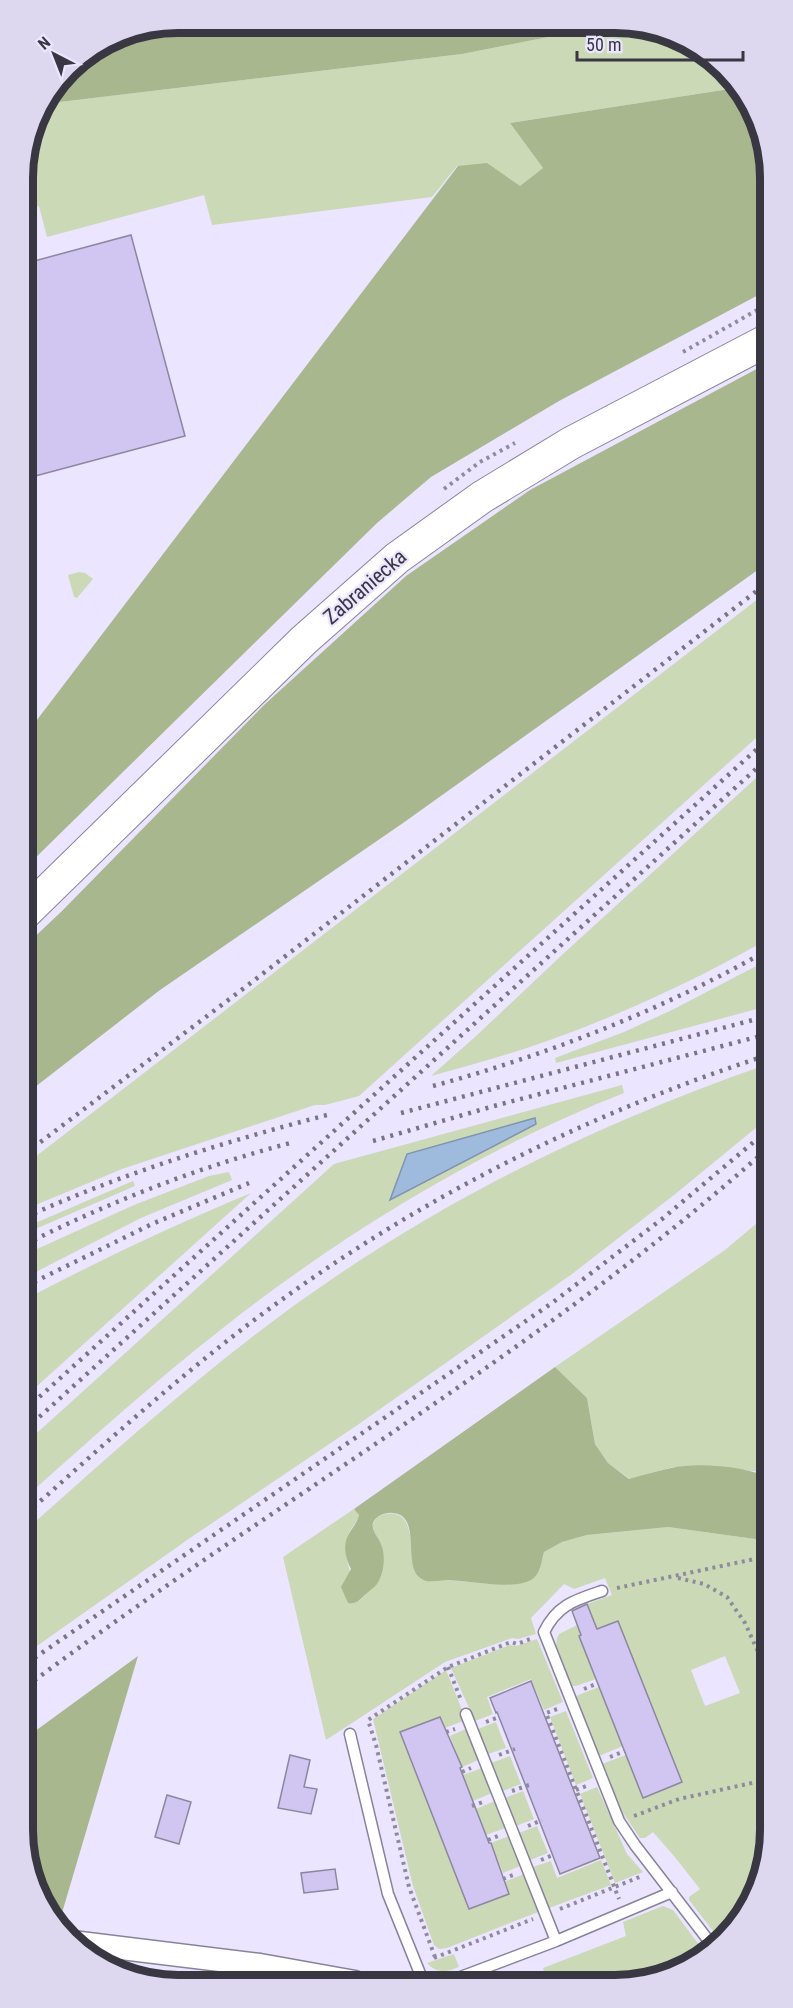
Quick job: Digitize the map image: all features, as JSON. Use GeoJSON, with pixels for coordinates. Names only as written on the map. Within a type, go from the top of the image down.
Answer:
{"type":"FeatureCollection","features":[{"type":"Feature","properties":{"kind":"main road","name":"Zabraniecka"},"geometry":{"type":"LineString","coordinates":[[33,905],[304,640],[397,558],[482,497],[571,443],[760,344]]}},
{"type":"Feature","properties":{"kind":"street"},"geometry":{"type":"LineString","coordinates":[[89,1944],[260,1965],[316,1975]]}},
{"type":"Feature","properties":{"kind":"lane"},"geometry":{"type":"LineString","coordinates":[[602,1591],[563,1607],[550,1619],[544,1632],[619,1821],[709,1940]]}},
{"type":"Feature","properties":{"kind":"lane"},"geometry":{"type":"LineString","coordinates":[[466,1714],[556,1941]]}},
{"type":"Feature","properties":{"kind":"lane"},"geometry":{"type":"LineString","coordinates":[[350,1734],[388,1894],[421,1975]]}},
{"type":"Feature","properties":{"kind":"lane"},"geometry":{"type":"LineString","coordinates":[[466,1975],[556,1941],[672,1892]]}},
{"type":"Feature","properties":{"kind":"path"},"geometry":{"type":"LineString","coordinates":[[602,1591],[760,1559]]}},
{"type":"Feature","properties":{"kind":"path"},"geometry":{"type":"LineString","coordinates":[[674,1578],[704,1584],[728,1597],[745,1623],[760,1656]]}},
{"type":"Feature","properties":{"kind":"path"},"geometry":{"type":"LineString","coordinates":[[435,1957],[409,1887],[376,1744],[368,1720],[448,1667],[511,1642],[517,1644],[544,1632]]}},
{"type":"Feature","properties":{"kind":"path"},"geometry":{"type":"LineString","coordinates":[[448,1667],[466,1714]]}},
{"type":"Feature","properties":{"kind":"path"},"geometry":{"type":"LineString","coordinates":[[572,1703],[546,1713],[625,1913]]}},
{"type":"Feature","properties":{"kind":"path"},"geometry":{"type":"LineString","coordinates":[[619,1821],[679,1799],[760,1781]]}},
{"type":"Feature","properties":{"kind":"green space"},"geometry":{"type":"Polygon","coordinates":[[[568,33],[624,33],[661,41],[687,52],[703,63],[729,89],[510,123],[543,168],[520,186],[457,166],[432,197],[212,225],[204,195],[47,237],[39,206],[33,207],[34,159],[44,123],[54,103],[462,54],[568,33]]]}},
{"type":"Feature","properties":{"kind":"green space"},"geometry":{"type":"Polygon","coordinates":[[[568,33],[462,54],[54,103],[68,84],[84,84],[84,68],[106,52],[132,41],[159,34],[568,33]]]}},
{"type":"Feature","properties":{"kind":"green space"},"geometry":{"type":"Polygon","coordinates":[[[729,89],[749,123],[759,159],[760,294],[559,401],[431,477],[377,523],[33,860],[33,725],[458,166],[487,163],[520,186],[543,168],[510,123],[729,89]]]}},
{"type":"Feature","properties":{"kind":"green space"},"geometry":{"type":"Polygon","coordinates":[[[760,367],[760,568],[403,823],[160,990],[33,1089],[33,938],[264,705],[406,576],[530,490],[760,367]]]}},
{"type":"Feature","properties":{"kind":"green space"},"geometry":{"type":"Polygon","coordinates":[[[79,572],[93,579],[77,598],[74,597],[68,575],[79,572]]]}},
{"type":"Feature","properties":{"kind":"green space"},"geometry":{"type":"Polygon","coordinates":[[[760,597],[760,734],[359,1096],[325,1105],[315,1105],[122,1169],[33,1206],[33,1159],[760,597]]]}},
{"type":"Feature","properties":{"kind":"green space"},"geometry":{"type":"Polygon","coordinates":[[[760,774],[760,943],[715,968],[606,1018],[521,1050],[431,1076],[760,774]]]}},
{"type":"Feature","properties":{"kind":"green space"},"geometry":{"type":"Polygon","coordinates":[[[760,964],[760,1008],[556,1063],[555,1058],[624,1032],[760,964]]]}},
{"type":"Feature","properties":{"kind":"green space"},"geometry":{"type":"Polygon","coordinates":[[[760,1067],[760,1125],[572,1274],[33,1649],[33,1524],[215,1366],[294,1305],[386,1244],[438,1213],[544,1156],[711,1085],[760,1067]]]}},
{"type":"Feature","properties":{"kind":"green space"},"geometry":{"type":"Polygon","coordinates":[[[622,1085],[624,1093],[517,1140],[466,1167],[365,1226],[317,1259],[198,1348],[33,1491],[33,1437],[334,1164],[622,1085]]]}},
{"type":"Feature","properties":{"kind":"green space"},"geometry":{"type":"Polygon","coordinates":[[[229,1172],[232,1180],[141,1218],[33,1273],[33,1251],[134,1205],[209,1176],[229,1172]]]}},
{"type":"Feature","properties":{"kind":"green space"},"geometry":{"type":"Polygon","coordinates":[[[133,1181],[135,1186],[33,1230],[33,1224],[133,1181]]]}},
{"type":"Feature","properties":{"kind":"green space"},"geometry":{"type":"Polygon","coordinates":[[[251,1193],[33,1390],[33,1295],[137,1243],[251,1193]]]}},
{"type":"Feature","properties":{"kind":"green space"},"geometry":{"type":"Polygon","coordinates":[[[760,1221],[760,1473],[673,1467],[630,1479],[608,1463],[595,1444],[587,1398],[555,1367],[725,1250],[760,1221]]]}},
{"type":"Feature","properties":{"kind":"green space"},"geometry":{"type":"Polygon","coordinates":[[[555,1367],[587,1398],[595,1444],[608,1463],[629,1479],[671,1468],[694,1465],[734,1468],[760,1474],[760,1540],[668,1527],[587,1535],[562,1542],[544,1552],[537,1574],[531,1580],[523,1583],[502,1585],[449,1580],[425,1581],[414,1569],[407,1522],[402,1516],[387,1513],[376,1518],[373,1523],[384,1559],[379,1580],[359,1601],[348,1603],[341,1587],[351,1569],[345,1546],[359,1515],[354,1509],[555,1367]]]}},
{"type":"Feature","properties":{"kind":"green space"},"geometry":{"type":"Polygon","coordinates":[[[354,1509],[359,1515],[349,1533],[346,1552],[359,1601],[365,1595],[382,1546],[373,1524],[378,1517],[392,1513],[401,1516],[406,1522],[426,1581],[448,1580],[490,1584],[539,1571],[544,1552],[562,1542],[587,1535],[668,1527],[760,1540],[760,1839],[755,1867],[741,1902],[715,1934],[689,1900],[689,1897],[700,1889],[653,1832],[645,1838],[640,1838],[623,1813],[602,1764],[626,1755],[597,1629],[587,1604],[612,1595],[605,1578],[574,1589],[564,1584],[531,1618],[536,1634],[518,1639],[512,1638],[445,1662],[326,1740],[283,1557],[354,1509]],[[725,1656],[691,1670],[705,1706],[740,1693],[725,1656]]]}},
{"type":"Feature","properties":{"kind":"green space"},"geometry":{"type":"Polygon","coordinates":[[[577,1625],[596,1679],[572,1686],[556,1647],[559,1634],[577,1625]]]}},
{"type":"Feature","properties":{"kind":"green space"},"geometry":{"type":"Polygon","coordinates":[[[537,1639],[563,1702],[544,1710],[531,1679],[487,1697],[493,1714],[475,1721],[451,1668],[510,1645],[516,1646],[537,1639]]]}},
{"type":"Feature","properties":{"kind":"green space"},"geometry":{"type":"Polygon","coordinates":[[[138,1656],[61,1915],[44,1885],[34,1849],[33,1733],[138,1656]]]}},
{"type":"Feature","properties":{"kind":"green space"},"geometry":{"type":"Polygon","coordinates":[[[446,1670],[464,1715],[463,1721],[445,1728],[440,1717],[400,1733],[469,1909],[509,1894],[504,1882],[524,1874],[538,1912],[447,1948],[439,1949],[434,1945],[413,1886],[373,1719],[446,1670]]]}},
{"type":"Feature","properties":{"kind":"green space"},"geometry":{"type":"Polygon","coordinates":[[[599,1687],[623,1746],[599,1756],[576,1696],[599,1687]]]}},
{"type":"Feature","properties":{"kind":"green space"},"geometry":{"type":"Polygon","coordinates":[[[566,1711],[593,1778],[576,1785],[550,1717],[566,1711]]]}},
{"type":"Feature","properties":{"kind":"green space"},"geometry":{"type":"Polygon","coordinates":[[[496,1722],[506,1748],[488,1754],[478,1729],[496,1722]]]}},
{"type":"Feature","properties":{"kind":"green space"},"geometry":{"type":"Polygon","coordinates":[[[466,1729],[478,1760],[462,1767],[450,1736],[466,1729]]]}},
{"type":"Feature","properties":{"kind":"green space"},"geometry":{"type":"Polygon","coordinates":[[[510,1756],[521,1784],[503,1791],[491,1763],[510,1756]]]}},
{"type":"Feature","properties":{"kind":"green space"},"geometry":{"type":"Polygon","coordinates":[[[482,1768],[492,1793],[473,1801],[463,1775],[482,1768]]]}},
{"type":"Feature","properties":{"kind":"green space"},"geometry":{"type":"Polygon","coordinates":[[[597,1787],[627,1854],[643,1872],[615,1883],[580,1794],[597,1787]]]}},
{"type":"Feature","properties":{"kind":"green space"},"geometry":{"type":"Polygon","coordinates":[[[523,1791],[534,1819],[516,1826],[505,1798],[523,1791]]]}},
{"type":"Feature","properties":{"kind":"green space"},"geometry":{"type":"Polygon","coordinates":[[[495,1801],[505,1828],[486,1835],[476,1809],[495,1801]]]}},
{"type":"Feature","properties":{"kind":"green space"},"geometry":{"type":"Polygon","coordinates":[[[537,1826],[548,1853],[530,1860],[519,1833],[537,1826]]]}},
{"type":"Feature","properties":{"kind":"green space"},"geometry":{"type":"Polygon","coordinates":[[[509,1836],[520,1866],[503,1873],[491,1843],[509,1836]]]}},
{"type":"Feature","properties":{"kind":"green space"},"geometry":{"type":"Polygon","coordinates":[[[601,1860],[611,1885],[549,1908],[533,1867],[551,1861],[557,1878],[601,1860]]]}},
{"type":"Feature","properties":{"kind":"green space"},"geometry":{"type":"Polygon","coordinates":[[[663,1906],[673,1910],[700,1946],[670,1964],[634,1974],[545,1975],[543,1968],[626,1936],[623,1922],[663,1906]]]}},
{"type":"Feature","properties":{"kind":"green space"},"geometry":{"type":"Polygon","coordinates":[[[454,1954],[459,1967],[455,1969],[438,1970],[427,1963],[454,1954]]]}},
{"type":"Feature","properties":{"kind":"water"},"geometry":{"type":"Polygon","coordinates":[[[535,1118],[536,1124],[390,1200],[407,1154],[535,1118]]]}},
{"type":"Feature","properties":{"kind":"building"},"geometry":{"type":"Polygon","coordinates":[[[131,235],[185,436],[33,477],[33,261],[131,235]]]}},
{"type":"Feature","properties":{"kind":"building"},"geometry":{"type":"Polygon","coordinates":[[[587,1604],[597,1629],[618,1621],[682,1782],[643,1798],[579,1636],[581,1635],[572,1611],[587,1604]]]}},
{"type":"Feature","properties":{"kind":"building"},"geometry":{"type":"Polygon","coordinates":[[[531,1681],[600,1858],[560,1874],[490,1698],[531,1681]]]}},
{"type":"Feature","properties":{"kind":"building"},"geometry":{"type":"Polygon","coordinates":[[[440,1717],[462,1767],[460,1768],[509,1894],[469,1909],[400,1732],[440,1717]]]}},
{"type":"Feature","properties":{"kind":"building"},"geometry":{"type":"Polygon","coordinates":[[[290,1755],[310,1760],[304,1787],[317,1789],[311,1814],[278,1808],[290,1755]]]}},
{"type":"Feature","properties":{"kind":"building"},"geometry":{"type":"Polygon","coordinates":[[[167,1795],[191,1802],[179,1844],[155,1837],[167,1795]]]}},
{"type":"Feature","properties":{"kind":"building"},"geometry":{"type":"Polygon","coordinates":[[[335,1869],[338,1889],[304,1893],[301,1873],[335,1869]]]}},
{"type":"Feature","properties":{"kind":"railway"},"geometry":{"type":"LineString","coordinates":[[33,1148],[252,982],[760,588]]}},
{"type":"Feature","properties":{"kind":"railway"},"geometry":{"type":"LineString","coordinates":[[33,1403],[760,746]]}},
{"type":"Feature","properties":{"kind":"railway"},"geometry":{"type":"LineString","coordinates":[[33,1423],[760,765]]}},
{"type":"Feature","properties":{"kind":"railway"},"geometry":{"type":"LineString","coordinates":[[433,1086],[520,1060],[605,1028],[687,992],[760,954]]}},
{"type":"Feature","properties":{"kind":"railway"},"geometry":{"type":"LineString","coordinates":[[401,1113],[760,1018]]}},
{"type":"Feature","properties":{"kind":"railway"},"geometry":{"type":"LineString","coordinates":[[373,1141],[494,1106],[760,1036]]}},
{"type":"Feature","properties":{"kind":"railway"},"geometry":{"type":"LineString","coordinates":[[33,1508],[151,1404],[247,1325],[337,1262],[395,1225],[454,1190],[576,1129],[703,1077],[760,1058]]}},
{"type":"Feature","properties":{"kind":"railway"},"geometry":{"type":"LineString","coordinates":[[33,1214],[99,1186],[174,1160],[327,1115]]}},
{"type":"Feature","properties":{"kind":"railway"},"geometry":{"type":"LineString","coordinates":[[33,1659],[552,1303],[662,1219],[760,1137]]}},
{"type":"Feature","properties":{"kind":"railway"},"geometry":{"type":"LineString","coordinates":[[33,1240],[91,1213],[191,1173],[294,1142]]}},
{"type":"Feature","properties":{"kind":"railway"},"geometry":{"type":"LineString","coordinates":[[33,1682],[214,1553],[498,1360],[681,1222],[760,1155]]}},
{"type":"Feature","properties":{"kind":"railway"},"geometry":{"type":"LineString","coordinates":[[33,1283],[152,1224],[249,1183]]}}]}
